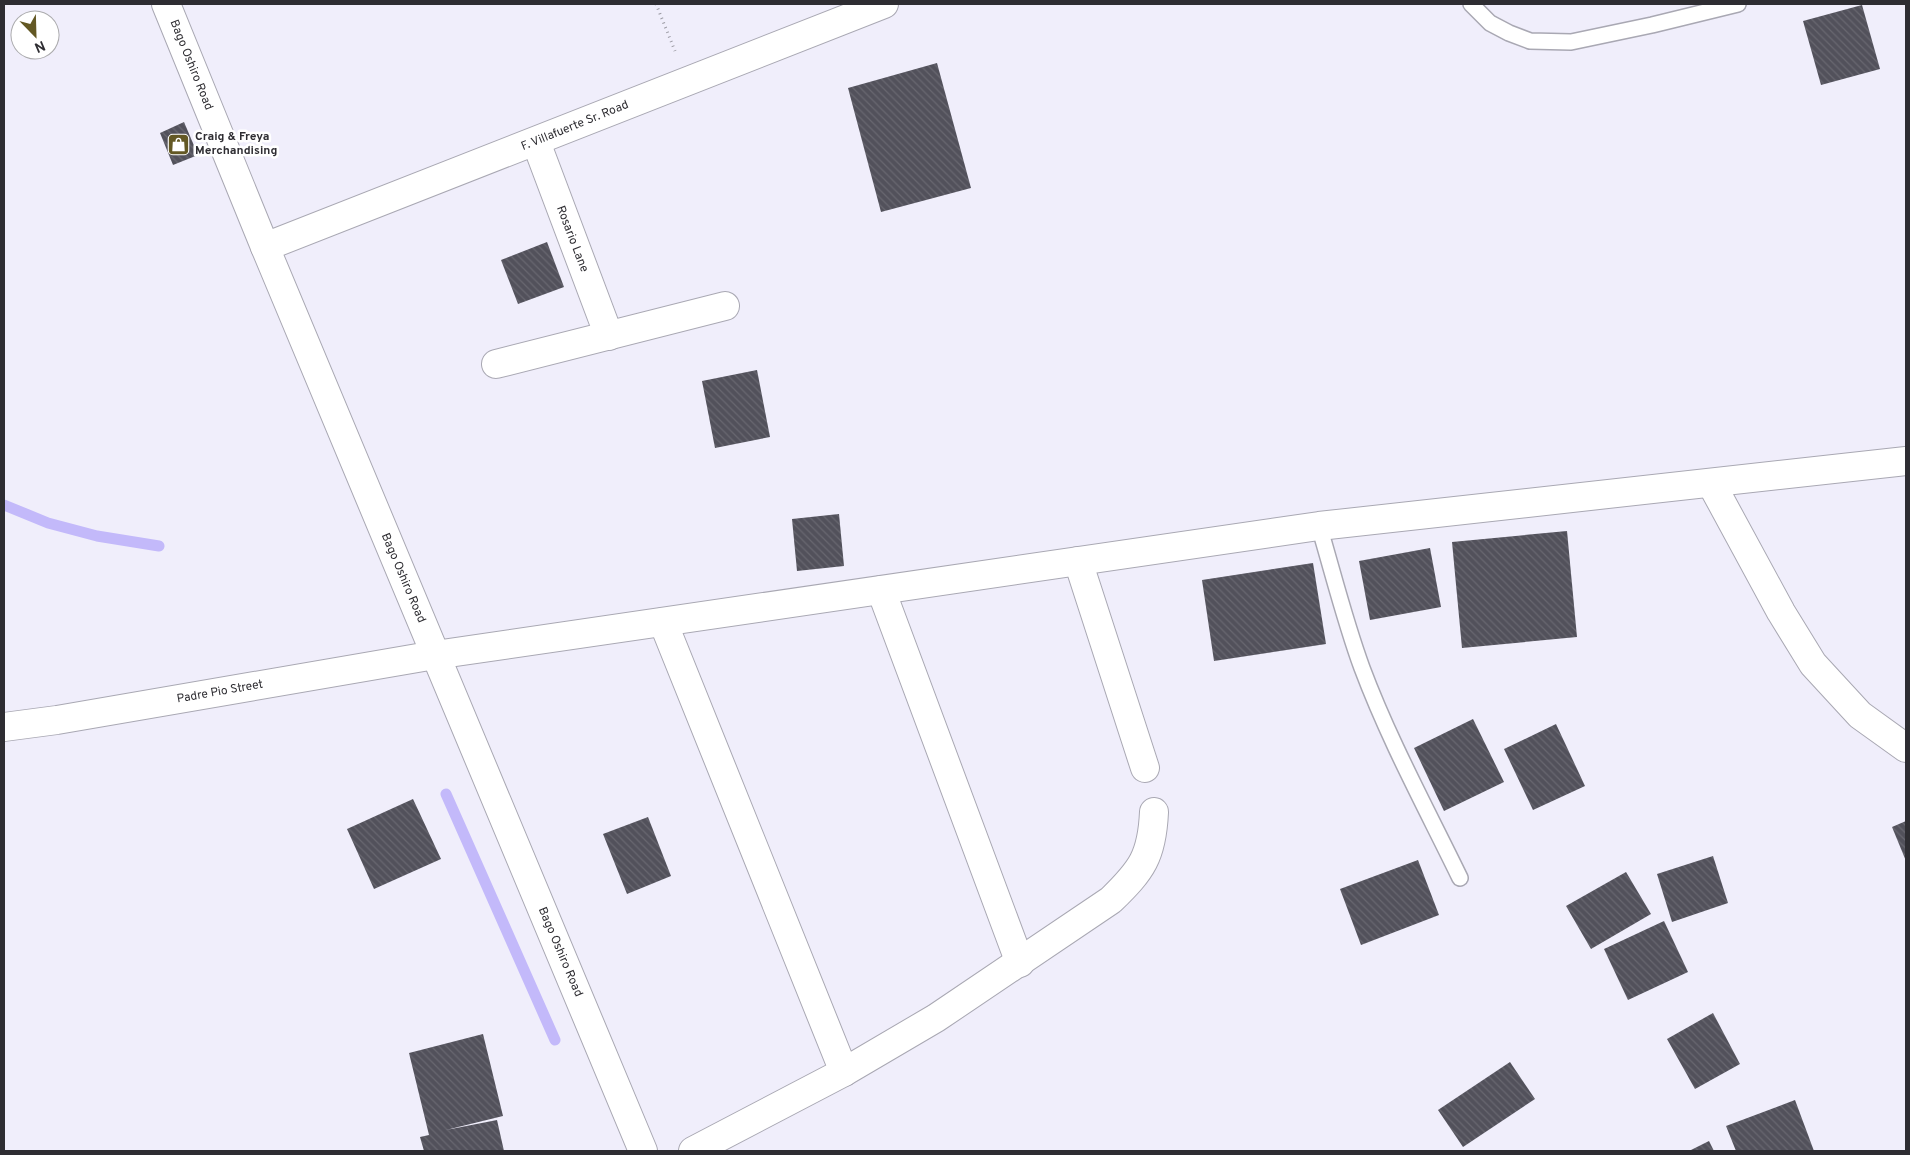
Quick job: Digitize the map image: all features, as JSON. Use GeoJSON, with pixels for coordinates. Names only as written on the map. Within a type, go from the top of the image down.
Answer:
{"type":"FeatureCollection","features":[{"type":"Feature","properties":{"kind":"street","name":"Bago Oshiro Road"},"geometry":{"type":"LineString","coordinates":[[166,4],[265,247],[643,1151]]}},
{"type":"Feature","properties":{"kind":"street","name":"F. Villafuerte Sr. Road"},"geometry":{"type":"LineString","coordinates":[[265,247],[884,4]]}},
{"type":"Feature","properties":{"kind":"street","name":"Rosario Lane"},"geometry":{"type":"LineString","coordinates":[[536,142],[609,336]]}},
{"type":"Feature","properties":{"kind":"street"},"geometry":{"type":"LineString","coordinates":[[496,364],[725,306]]}},
{"type":"Feature","properties":{"kind":"street","name":"Padre Pio Street"},"geometry":{"type":"LineString","coordinates":[[4,727],[56,720],[435,655],[1319,526],[1906,461]]}},
{"type":"Feature","properties":{"kind":"street"},"geometry":{"type":"LineString","coordinates":[[1711,483],[1781,612],[1813,664],[1860,715],[1906,748]]}},
{"type":"Feature","properties":{"kind":"street"},"geometry":{"type":"LineString","coordinates":[[1078,561],[1145,768]]}},
{"type":"Feature","properties":{"kind":"street"},"geometry":{"type":"LineString","coordinates":[[881,590],[1020,963]]}},
{"type":"Feature","properties":{"kind":"street"},"geometry":{"type":"LineString","coordinates":[[663,622],[844,1072]]}},
{"type":"Feature","properties":{"kind":"street"},"geometry":{"type":"LineString","coordinates":[[693,1151],[844,1072],[936,1018],[1111,900],[1130,881],[1144,862],[1153,837],[1154,812]]}},
{"type":"Feature","properties":{"kind":"lane"},"geometry":{"type":"LineString","coordinates":[[1471,4],[1490,23],[1530,41],[1571,42],[1738,4]]}},
{"type":"Feature","properties":{"kind":"lane"},"geometry":{"type":"LineString","coordinates":[[1319,526],[1343,611],[1362,667],[1387,730],[1460,878]]}},
{"type":"Feature","properties":{"kind":"path"},"geometry":{"type":"LineString","coordinates":[[656,4],[687,82]]}},
{"type":"Feature","properties":{"kind":"building"},"geometry":{"type":"Polygon","coordinates":[[[1862,5],[1880,69],[1821,85],[1803,21],[1862,5]]]}},
{"type":"Feature","properties":{"kind":"building"},"geometry":{"type":"Polygon","coordinates":[[[937,63],[971,188],[881,212],[848,88],[937,63]]]}},
{"type":"Feature","properties":{"kind":"building","name":"Craig & Freya Merchandising"},"geometry":{"type":"Polygon","coordinates":[[[184,122],[198,155],[173,165],[160,133],[184,122]]]}},
{"type":"Feature","properties":{"kind":"building"},"geometry":{"type":"Polygon","coordinates":[[[547,242],[564,287],[518,304],[501,260],[547,242]]]}},
{"type":"Feature","properties":{"kind":"building"},"geometry":{"type":"Polygon","coordinates":[[[757,370],[770,437],[715,448],[702,381],[757,370]]]}},
{"type":"Feature","properties":{"kind":"building"},"geometry":{"type":"Polygon","coordinates":[[[839,514],[844,566],[797,571],[792,519],[839,514]]]}},
{"type":"Feature","properties":{"kind":"building"},"geometry":{"type":"Polygon","coordinates":[[[1567,531],[1577,637],[1462,648],[1452,542],[1567,531]]]}},
{"type":"Feature","properties":{"kind":"building"},"geometry":{"type":"Polygon","coordinates":[[[1430,548],[1441,607],[1370,620],[1359,561],[1430,548]]]}},
{"type":"Feature","properties":{"kind":"building"},"geometry":{"type":"Polygon","coordinates":[[[1313,563],[1326,644],[1214,661],[1202,580],[1313,563]]]}},
{"type":"Feature","properties":{"kind":"building"},"geometry":{"type":"Polygon","coordinates":[[[1473,719],[1504,782],[1444,811],[1414,748],[1473,719]]]}},
{"type":"Feature","properties":{"kind":"building"},"geometry":{"type":"Polygon","coordinates":[[[1556,724],[1585,786],[1533,810],[1504,749],[1556,724]]]}},
{"type":"Feature","properties":{"kind":"building"},"geometry":{"type":"Polygon","coordinates":[[[413,799],[441,859],[374,889],[347,829],[413,799]]]}},
{"type":"Feature","properties":{"kind":"building"},"geometry":{"type":"Polygon","coordinates":[[[648,817],[671,876],[627,894],[603,834],[648,817]]]}},
{"type":"Feature","properties":{"kind":"building"},"geometry":{"type":"Polygon","coordinates":[[[1906,821],[1906,861],[1892,827],[1906,821]]]}},
{"type":"Feature","properties":{"kind":"building"},"geometry":{"type":"Polygon","coordinates":[[[1713,856],[1728,903],[1672,922],[1657,874],[1713,856]]]}},
{"type":"Feature","properties":{"kind":"building"},"geometry":{"type":"Polygon","coordinates":[[[1418,860],[1439,915],[1361,945],[1340,889],[1418,860]]]}},
{"type":"Feature","properties":{"kind":"building"},"geometry":{"type":"Polygon","coordinates":[[[1626,872],[1651,914],[1591,949],[1566,906],[1626,872]]]}},
{"type":"Feature","properties":{"kind":"building"},"geometry":{"type":"Polygon","coordinates":[[[1664,921],[1688,972],[1628,1000],[1604,949],[1664,921]]]}},
{"type":"Feature","properties":{"kind":"building"},"geometry":{"type":"Polygon","coordinates":[[[1713,1013],[1740,1064],[1695,1089],[1667,1039],[1713,1013]]]}},
{"type":"Feature","properties":{"kind":"building"},"geometry":{"type":"Polygon","coordinates":[[[483,1034],[503,1116],[446,1130],[497,1120],[504,1151],[424,1151],[420,1137],[429,1135],[409,1053],[483,1034]]]}},
{"type":"Feature","properties":{"kind":"building"},"geometry":{"type":"Polygon","coordinates":[[[1510,1062],[1535,1099],[1463,1147],[1438,1110],[1510,1062]]]}},
{"type":"Feature","properties":{"kind":"building"},"geometry":{"type":"Polygon","coordinates":[[[1795,1100],[1814,1151],[1736,1151],[1726,1126],[1795,1100]]]}},
{"type":"Feature","properties":{"kind":"building"},"geometry":{"type":"Polygon","coordinates":[[[1709,1141],[1714,1151],[1689,1151],[1709,1141]]]}},
{"type":"Feature","properties":{"kind":"waterway"},"geometry":{"type":"LineString","coordinates":[[4,505],[48,523],[97,536],[159,546]]}},
{"type":"Feature","properties":{"kind":"waterway"},"geometry":{"type":"LineString","coordinates":[[446,794],[555,1040]]}},
{"type":"Feature","properties":{"kind":"place","name":"Craig & Freya Merchandising"},"geometry":{"type":"Point","coordinates":[179,144]}}]}
